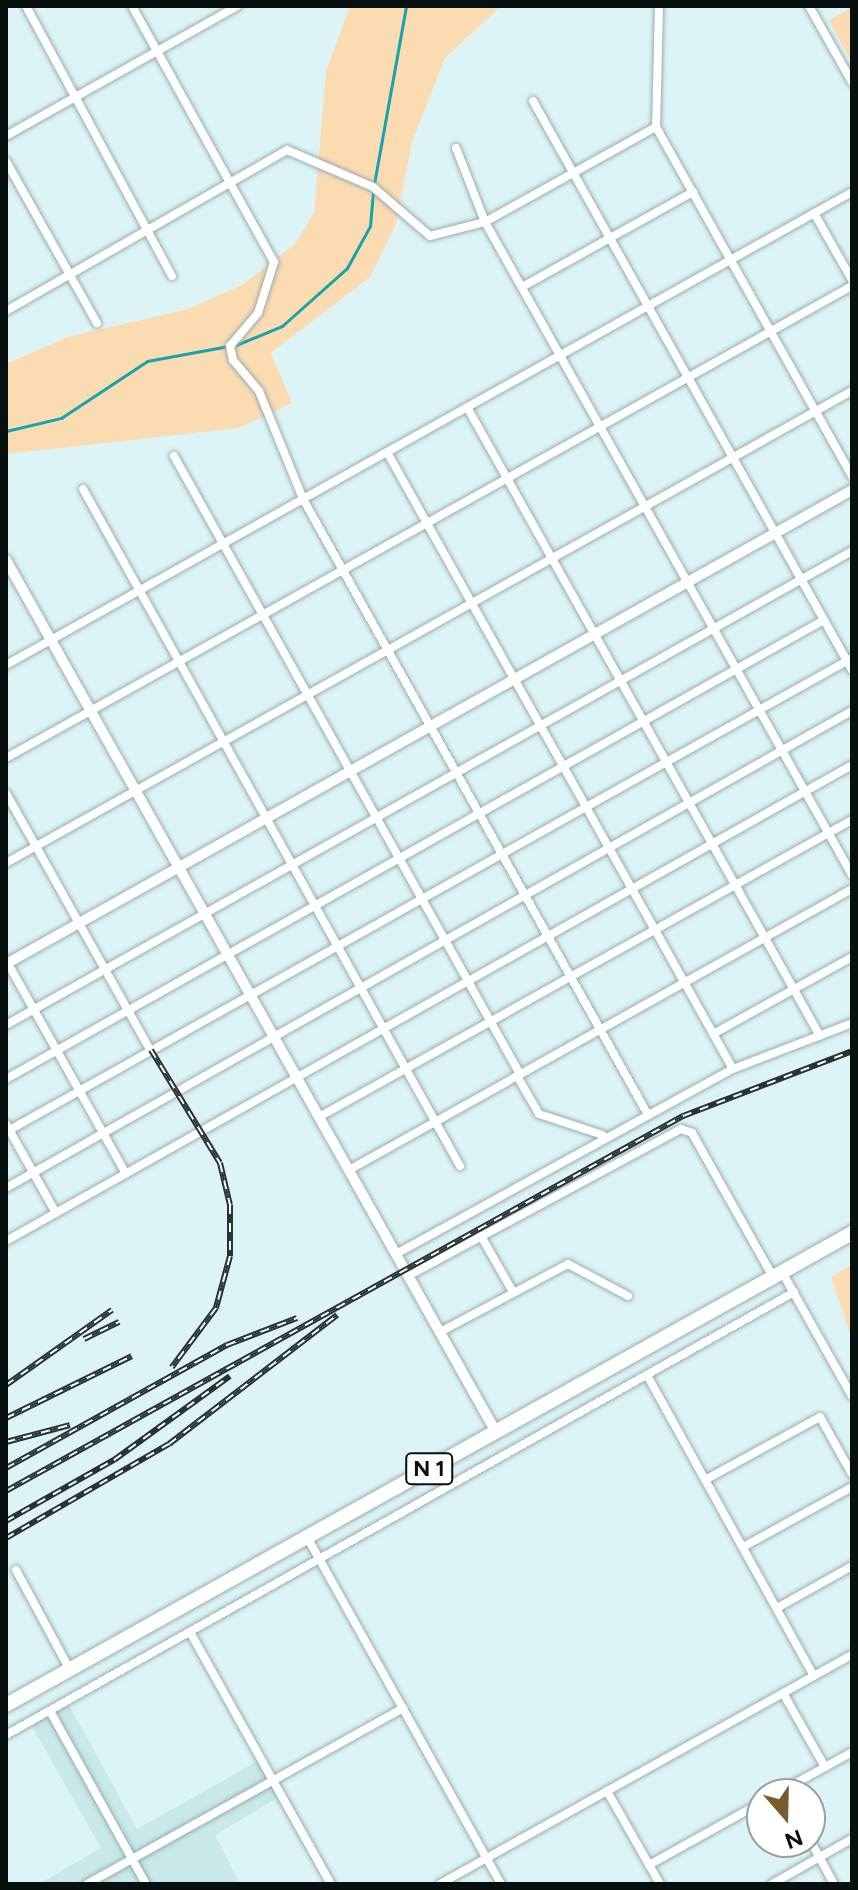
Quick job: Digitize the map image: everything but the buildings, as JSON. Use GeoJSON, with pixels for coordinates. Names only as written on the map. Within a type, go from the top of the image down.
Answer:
{"type":"FeatureCollection","features":[{"type":"Feature","properties":{"kind":"highway","name":"N 1"},"geometry":{"type":"LineString","coordinates":[[6,1705],[852,1233]]}},
{"type":"Feature","properties":{"kind":"street"},"geometry":{"type":"LineString","coordinates":[[26,6],[172,276]]}},
{"type":"Feature","properties":{"kind":"street"},"geometry":{"type":"LineString","coordinates":[[132,6],[274,262],[258,313],[229,350],[259,391],[303,499],[647,1113]]}},
{"type":"Feature","properties":{"kind":"street"},"geometry":{"type":"LineString","coordinates":[[6,136],[238,6]]}},
{"type":"Feature","properties":{"kind":"street"},"geometry":{"type":"LineString","coordinates":[[659,6],[656,127],[852,476]]}},
{"type":"Feature","properties":{"kind":"street"},"geometry":{"type":"LineString","coordinates":[[809,6],[852,82]]}},
{"type":"Feature","properties":{"kind":"street"},"geometry":{"type":"LineString","coordinates":[[533,101],[824,620],[849,659],[852,670]]}},
{"type":"Feature","properties":{"kind":"street"},"geometry":{"type":"LineString","coordinates":[[6,311],[70,275],[145,225],[228,179],[296,150],[373,187],[421,233],[485,222],[656,127]]}},
{"type":"Feature","properties":{"kind":"street"},"geometry":{"type":"LineString","coordinates":[[456,148],[485,222],[852,875]]}},
{"type":"Feature","properties":{"kind":"street"},"geometry":{"type":"LineString","coordinates":[[6,161],[97,323]]}},
{"type":"Feature","properties":{"kind":"street"},"geometry":{"type":"LineString","coordinates":[[522,287],[693,192]]}},
{"type":"Feature","properties":{"kind":"street"},"geometry":{"type":"LineString","coordinates":[[6,665],[852,192]]}},
{"type":"Feature","properties":{"kind":"street"},"geometry":{"type":"LineString","coordinates":[[6,758],[688,378],[852,283],[814,213]]}},
{"type":"Feature","properties":{"kind":"street"},"geometry":{"type":"LineString","coordinates":[[6,863],[852,391]]}},
{"type":"Feature","properties":{"kind":"street"},"geometry":{"type":"LineString","coordinates":[[467,407],[820,1036]]}},
{"type":"Feature","properties":{"kind":"street"},"geometry":{"type":"LineString","coordinates":[[387,452],[733,1069]]}},
{"type":"Feature","properties":{"kind":"street"},"geometry":{"type":"LineString","coordinates":[[174,456],[491,1022],[539,1114],[603,1135]]}},
{"type":"Feature","properties":{"kind":"street"},"geometry":{"type":"LineString","coordinates":[[83,489],[460,1166]]}},
{"type":"Feature","properties":{"kind":"street"},"geometry":{"type":"LineString","coordinates":[[126,1174],[7,962],[852,490]]}},
{"type":"Feature","properties":{"kind":"street"},"geometry":{"type":"LineString","coordinates":[[6,1025],[852,551]]}},
{"type":"Feature","properties":{"kind":"street"},"geometry":{"type":"LineString","coordinates":[[6,560],[496,1432]]}},
{"type":"Feature","properties":{"kind":"street"},"geometry":{"type":"LineString","coordinates":[[6,1079],[824,620]]}},
{"type":"Feature","properties":{"kind":"street"},"geometry":{"type":"LineString","coordinates":[[56,1213],[7,1128],[151,1051],[849,659]]}},
{"type":"Feature","properties":{"kind":"street"},"geometry":{"type":"LineString","coordinates":[[6,1188],[852,711]]}},
{"type":"Feature","properties":{"kind":"street"},"geometry":{"type":"LineString","coordinates":[[6,1241],[852,765]]}},
{"type":"Feature","properties":{"kind":"street"},"geometry":{"type":"LineString","coordinates":[[6,793],[151,1051]]}},
{"type":"Feature","properties":{"kind":"street"},"geometry":{"type":"LineString","coordinates":[[319,1117],[852,820]]}},
{"type":"Feature","properties":{"kind":"street"},"geometry":{"type":"LineString","coordinates":[[349,1170],[852,889]]}},
{"type":"Feature","properties":{"kind":"street"},"geometry":{"type":"LineString","coordinates":[[713,1034],[852,957]]}},
{"type":"Feature","properties":{"kind":"street"},"geometry":{"type":"LineString","coordinates":[[396,1254],[603,1135],[733,1069],[852,1023]]}},
{"type":"Feature","properties":{"kind":"street"},"geometry":{"type":"LineString","coordinates":[[408,1276],[681,1129],[692,1133],[778,1275],[794,1292],[852,1396]]}},
{"type":"Feature","properties":{"kind":"street"},"geometry":{"type":"LineString","coordinates":[[481,1236],[513,1292]]}},
{"type":"Feature","properties":{"kind":"street"},"geometry":{"type":"LineString","coordinates":[[440,1332],[573,1264],[628,1296]]}},
{"type":"Feature","properties":{"kind":"street"},"geometry":{"type":"LineString","coordinates":[[6,1735],[794,1292]]}},
{"type":"Feature","properties":{"kind":"street"},"geometry":{"type":"LineString","coordinates":[[647,1375],[814,1676]]}},
{"type":"Feature","properties":{"kind":"street"},"geometry":{"type":"LineString","coordinates":[[705,1480],[820,1417],[852,1474]]}},
{"type":"Feature","properties":{"kind":"street"},"geometry":{"type":"LineString","coordinates":[[743,1547],[852,1487]]}},
{"type":"Feature","properties":{"kind":"street"},"geometry":{"type":"LineString","coordinates":[[307,1537],[501,1884]]}},
{"type":"Feature","properties":{"kind":"street"},"geometry":{"type":"LineString","coordinates":[[777,1608],[852,1566]]}},
{"type":"Feature","properties":{"kind":"street"},"geometry":{"type":"LineString","coordinates":[[16,1570],[70,1670]]}},
{"type":"Feature","properties":{"kind":"street"},"geometry":{"type":"LineString","coordinates":[[190,1632],[331,1884]]}},
{"type":"Feature","properties":{"kind":"street"},"geometry":{"type":"LineString","coordinates":[[440,1884],[852,1655]]}},
{"type":"Feature","properties":{"kind":"street"},"geometry":{"type":"LineString","coordinates":[[783,1693],[825,1767]]}},
{"type":"Feature","properties":{"kind":"street"},"geometry":{"type":"LineString","coordinates":[[87,1884],[403,1708]]}},
{"type":"Feature","properties":{"kind":"street"},"geometry":{"type":"LineString","coordinates":[[50,1711],[146,1884]]}},
{"type":"Feature","properties":{"kind":"street"},"geometry":{"type":"LineString","coordinates":[[806,1778],[852,1753]]}},
{"type":"Feature","properties":{"kind":"street"},"geometry":{"type":"LineString","coordinates":[[607,1791],[660,1884]]}},
{"type":"Feature","properties":{"kind":"street"},"geometry":{"type":"LineString","coordinates":[[649,1865],[746,1811]]}},
{"type":"Feature","properties":{"kind":"street"},"geometry":{"type":"LineString","coordinates":[[826,1854],[852,1839]]}},
{"type":"Feature","properties":{"kind":"street"},"geometry":{"type":"LineString","coordinates":[[772,1884],[818,1858]]}},
{"type":"Feature","properties":{"kind":"street"},"geometry":{"type":"LineString","coordinates":[[821,1858],[834,1884]]}},
{"type":"Feature","properties":{"kind":"shaded area"},"geometry":{"type":"Polygon","coordinates":[[[350,6],[501,6],[445,58],[412,142],[396,224],[370,277],[271,353],[292,403],[239,428],[6,454],[6,364],[68,337],[188,309],[242,285],[295,244],[314,213],[326,71],[350,6]]]}},
{"type":"Feature","properties":{"kind":"shaded area"},"geometry":{"type":"Polygon","coordinates":[[[852,7],[852,63],[829,20],[852,7]]]}},
{"type":"Feature","properties":{"kind":"shaded area"},"geometry":{"type":"Polygon","coordinates":[[[852,1265],[852,1339],[831,1277],[852,1265]]]}},
{"type":"Feature","properties":{"kind":"shaded area"},"geometry":{"type":"Polygon","coordinates":[[[69,1705],[137,1829],[258,1761],[279,1797],[215,1835],[240,1884],[39,1884],[101,1848],[32,1726],[69,1705]]]}},
{"type":"Feature","properties":{"kind":"waterway"},"geometry":{"type":"LineString","coordinates":[[374,184],[406,6]]}},
{"type":"Feature","properties":{"kind":"waterway"},"geometry":{"type":"LineString","coordinates":[[236,345],[282,326],[347,268],[370,226],[373,191]]}},
{"type":"Feature","properties":{"kind":"waterway"},"geometry":{"type":"LineString","coordinates":[[6,431],[61,418],[147,361],[229,346]]}},
{"type":"Feature","properties":{"kind":"railway"},"geometry":{"type":"LineString","coordinates":[[151,1050],[220,1163],[230,1205],[230,1256],[216,1308],[172,1367]]}},
{"type":"Feature","properties":{"kind":"railway"},"geometry":{"type":"LineString","coordinates":[[6,1491],[683,1116],[852,1051]]}},
{"type":"Feature","properties":{"kind":"railway"},"geometry":{"type":"LineString","coordinates":[[6,1385],[112,1310]]}},
{"type":"Feature","properties":{"kind":"railway"},"geometry":{"type":"LineString","coordinates":[[6,1538],[169,1444],[337,1315]]}},
{"type":"Feature","properties":{"kind":"railway"},"geometry":{"type":"LineString","coordinates":[[6,1468],[227,1345],[297,1318]]}},
{"type":"Feature","properties":{"kind":"railway"},"geometry":{"type":"LineString","coordinates":[[84,1339],[119,1322]]}},
{"type":"Feature","properties":{"kind":"railway"},"geometry":{"type":"LineString","coordinates":[[6,1418],[132,1356]]}},
{"type":"Feature","properties":{"kind":"railway"},"geometry":{"type":"LineString","coordinates":[[6,1521],[114,1460],[230,1376]]}},
{"type":"Feature","properties":{"kind":"railway"},"geometry":{"type":"LineString","coordinates":[[6,1442],[70,1425]]}}]}
